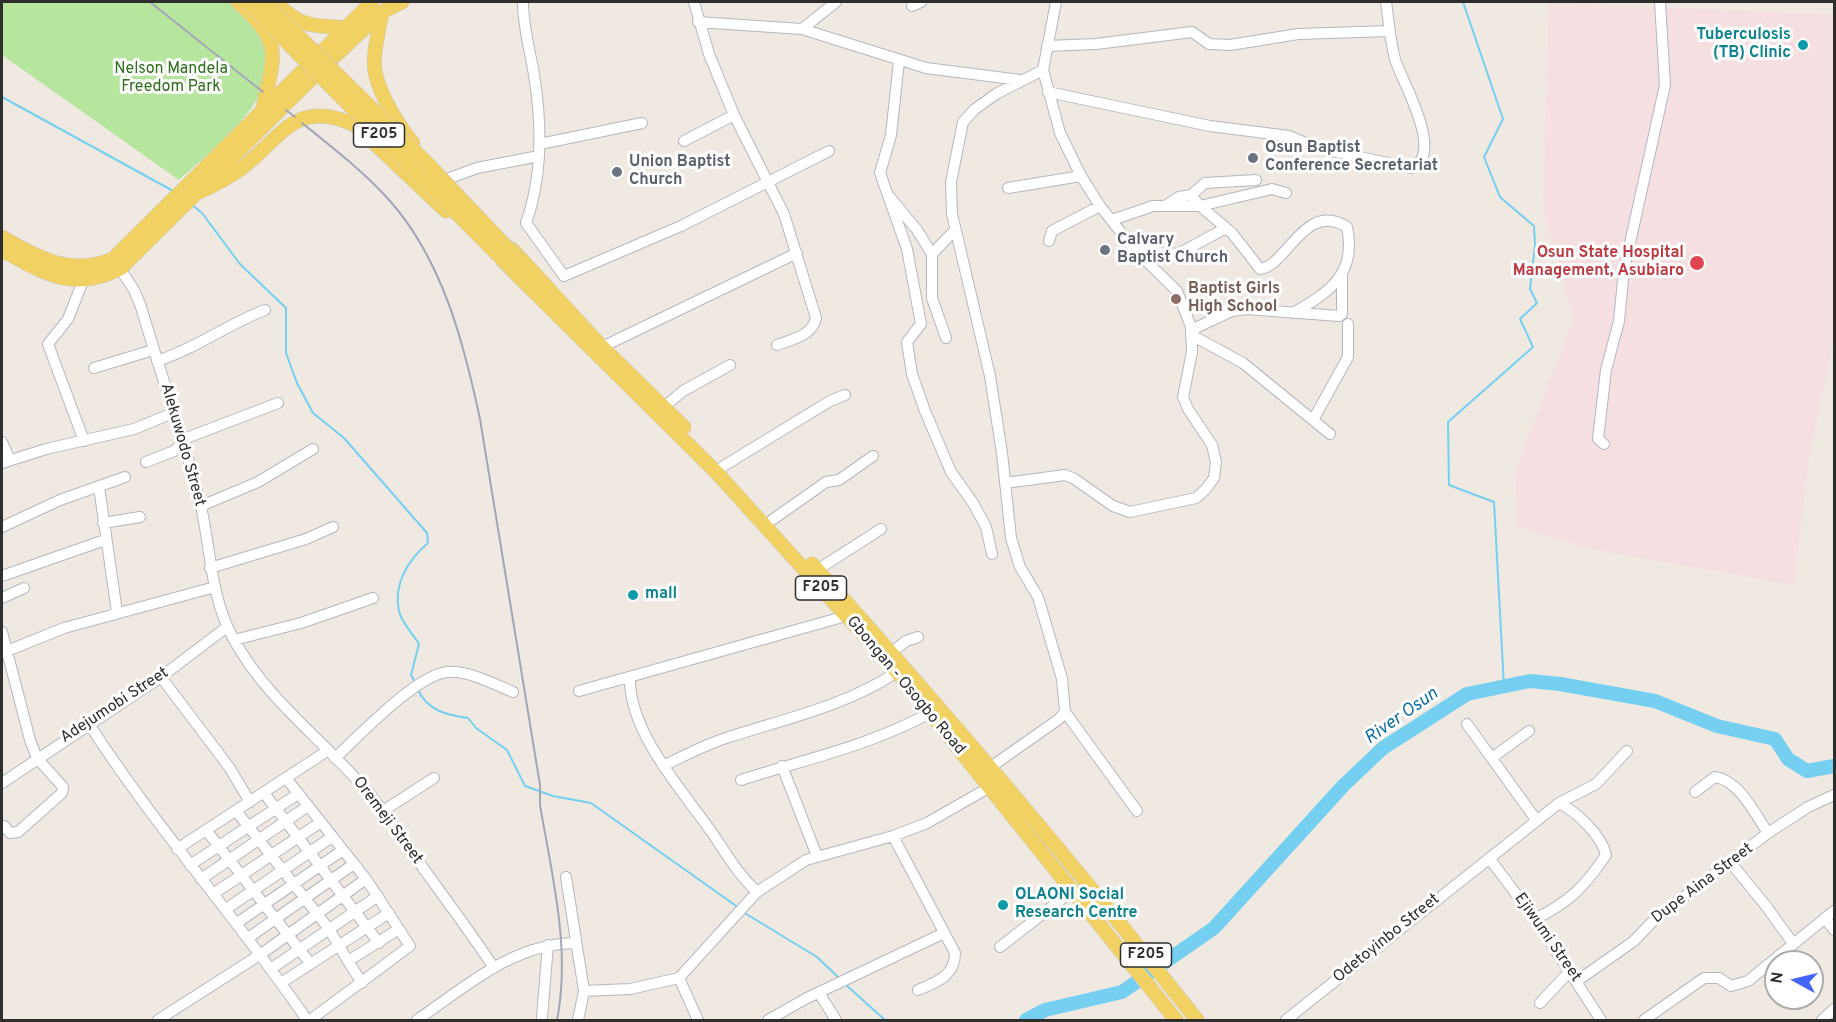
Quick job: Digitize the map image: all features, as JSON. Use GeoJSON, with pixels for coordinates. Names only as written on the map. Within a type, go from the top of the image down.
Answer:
{"type":"FeatureCollection","features":[{"type":"Feature","properties":{"kind":"main road"},"geometry":{"type":"LineString","coordinates":[[238,2],[260,25],[272,44],[273,67],[263,108]]}},
{"type":"Feature","properties":{"kind":"main road","name":"F205"},"geometry":{"type":"LineString","coordinates":[[247,2],[515,263]]}},
{"type":"Feature","properties":{"kind":"main road","name":"F205"},"geometry":{"type":"LineString","coordinates":[[264,2],[425,161],[515,263]]}},
{"type":"Feature","properties":{"kind":"main road"},"geometry":{"type":"LineString","coordinates":[[275,2],[295,21],[310,26],[346,28]]}},
{"type":"Feature","properties":{"kind":"main road"},"geometry":{"type":"LineString","coordinates":[[187,196],[263,108],[372,2]]}},
{"type":"Feature","properties":{"kind":"main road"},"geometry":{"type":"LineString","coordinates":[[4,248],[52,276],[83,281],[103,277],[382,12],[402,2]]}},
{"type":"Feature","properties":{"kind":"main road"},"geometry":{"type":"LineString","coordinates":[[382,12],[374,71],[378,89],[407,138],[505,238],[515,263]]}},
{"type":"Feature","properties":{"kind":"main road"},"geometry":{"type":"LineString","coordinates":[[187,196],[243,167],[268,142],[302,117],[338,117],[355,124],[473,237],[515,263]]}},
{"type":"Feature","properties":{"kind":"main road"},"geometry":{"type":"LineString","coordinates":[[4,248],[70,268],[117,264]]}},
{"type":"Feature","properties":{"kind":"main road","name":"Gbongan - Osogbo Road"},"geometry":{"type":"LineString","coordinates":[[515,263],[722,466],[892,652],[916,687],[930,713],[1176,1020]]}},
{"type":"Feature","properties":{"kind":"main road","name":"Gbongan - Osogbo Road"},"geometry":{"type":"LineString","coordinates":[[515,263],[717,473],[897,672],[916,687],[1116,919],[1197,1020]]}},
{"type":"Feature","properties":{"kind":"street"},"geometry":{"type":"LineString","coordinates":[[523,2],[527,50],[537,99],[540,144],[537,187],[526,222],[564,276],[681,226],[829,151]]}},
{"type":"Feature","properties":{"kind":"street"},"geometry":{"type":"LineString","coordinates":[[694,2],[698,21],[734,115],[784,214],[816,318],[813,327],[804,335],[777,345]]}},
{"type":"Feature","properties":{"kind":"street"},"geometry":{"type":"LineString","coordinates":[[802,29],[836,2]]}},
{"type":"Feature","properties":{"kind":"street"},"geometry":{"type":"LineString","coordinates":[[1005,483],[1065,475],[1073,478],[1113,506],[1130,512],[1196,498],[1214,478],[1216,462],[1212,445],[1188,409],[1183,397],[1192,352],[1191,330],[1177,291],[1135,250],[1100,206],[1081,176],[1060,134],[1043,70],[1056,2]]}},
{"type":"Feature","properties":{"kind":"street"},"geometry":{"type":"LineString","coordinates":[[1048,92],[1210,126],[1289,136],[1318,148],[1411,168],[1419,164],[1423,157],[1420,115],[1396,64],[1386,2]]}},
{"type":"Feature","properties":{"kind":"street"},"geometry":{"type":"LineString","coordinates":[[1604,444],[1598,439],[1606,370],[1619,321],[1619,298],[1665,85],[1660,2]]}},
{"type":"Feature","properties":{"kind":"street"},"geometry":{"type":"LineString","coordinates":[[698,21],[802,29],[926,68],[1020,81]]}},
{"type":"Feature","properties":{"kind":"street"},"geometry":{"type":"LineString","coordinates":[[1047,46],[1106,43],[1192,32],[1209,44],[1222,45],[1298,34],[1390,31]]}},
{"type":"Feature","properties":{"kind":"street"},"geometry":{"type":"LineString","coordinates":[[899,61],[891,135],[880,165],[880,179],[907,249],[921,324],[908,342],[912,374],[951,472],[973,503],[986,527],[992,554]]}},
{"type":"Feature","properties":{"kind":"street"},"geometry":{"type":"LineString","coordinates":[[1043,70],[1020,81],[975,109],[963,122],[951,182],[954,231],[990,375],[1013,547],[1020,567],[1038,597],[1062,679],[1065,712],[1137,811]]}},
{"type":"Feature","properties":{"kind":"street"},"geometry":{"type":"LineString","coordinates":[[684,141],[734,115]]}},
{"type":"Feature","properties":{"kind":"street"},"geometry":{"type":"LineString","coordinates":[[540,144],[642,123]]}},
{"type":"Feature","properties":{"kind":"street"},"geometry":{"type":"LineString","coordinates":[[447,179],[477,168],[539,156]]}},
{"type":"Feature","properties":{"kind":"street"},"geometry":{"type":"LineString","coordinates":[[1008,188],[1081,176]]}},
{"type":"Feature","properties":{"kind":"street"},"geometry":{"type":"LineString","coordinates":[[1167,204],[1179,197],[1191,195],[1205,183],[1256,180]]}},
{"type":"Feature","properties":{"kind":"street"},"geometry":{"type":"LineString","coordinates":[[1112,220],[1153,206],[1167,204],[1200,206],[1272,189],[1286,193]]}},
{"type":"Feature","properties":{"kind":"street"},"geometry":{"type":"LineString","coordinates":[[887,193],[917,230],[932,254],[932,298],[946,338]]}},
{"type":"Feature","properties":{"kind":"street"},"geometry":{"type":"LineString","coordinates":[[1191,195],[1200,206],[1226,228],[1260,269],[1268,266],[1296,236],[1323,221],[1336,220],[1347,227],[1350,238],[1347,267],[1342,276],[1322,295],[1293,313]]}},
{"type":"Feature","properties":{"kind":"street"},"geometry":{"type":"LineString","coordinates":[[1049,241],[1052,231],[1100,206]]}},
{"type":"Feature","properties":{"kind":"street"},"geometry":{"type":"LineString","coordinates":[[1135,250],[1178,254],[1226,228]]}},
{"type":"Feature","properties":{"kind":"street"},"geometry":{"type":"LineString","coordinates":[[932,254],[954,231]]}},
{"type":"Feature","properties":{"kind":"street"},"geometry":{"type":"LineString","coordinates":[[602,347],[797,253]]}},
{"type":"Feature","properties":{"kind":"street","name":"Alekuwodo Street"},"geometry":{"type":"LineString","coordinates":[[117,264],[134,290],[183,444],[201,506],[210,568],[227,627]]}},
{"type":"Feature","properties":{"kind":"street"},"geometry":{"type":"LineString","coordinates":[[1191,330],[1232,311],[1246,309],[1341,315],[1342,276]]}},
{"type":"Feature","properties":{"kind":"street"},"geometry":{"type":"LineString","coordinates":[[83,281],[68,319],[48,344],[84,441]]}},
{"type":"Feature","properties":{"kind":"street"},"geometry":{"type":"LineString","coordinates":[[157,361],[176,355],[245,318],[265,310]]}},
{"type":"Feature","properties":{"kind":"street"},"geometry":{"type":"LineString","coordinates":[[1313,420],[1348,357],[1348,324]]}},
{"type":"Feature","properties":{"kind":"street"},"geometry":{"type":"LineString","coordinates":[[1191,330],[1205,343],[1243,363],[1330,434]]}},
{"type":"Feature","properties":{"kind":"street"},"geometry":{"type":"LineString","coordinates":[[94,368],[153,350]]}},
{"type":"Feature","properties":{"kind":"street"},"geometry":{"type":"LineString","coordinates":[[664,407],[683,391],[730,365]]}},
{"type":"Feature","properties":{"kind":"street"},"geometry":{"type":"LineString","coordinates":[[722,466],[830,401],[845,395]]}},
{"type":"Feature","properties":{"kind":"street"},"geometry":{"type":"LineString","coordinates":[[146,462],[174,451],[189,437],[278,403]]}},
{"type":"Feature","properties":{"kind":"street"},"geometry":{"type":"LineString","coordinates":[[2,442],[6,462],[134,429],[173,413]]}},
{"type":"Feature","properties":{"kind":"street"},"geometry":{"type":"LineString","coordinates":[[201,506],[258,482],[313,449]]}},
{"type":"Feature","properties":{"kind":"street"},"geometry":{"type":"LineString","coordinates":[[772,520],[826,482],[839,480],[873,456]]}},
{"type":"Feature","properties":{"kind":"street"},"geometry":{"type":"LineString","coordinates":[[2,526],[60,500],[125,477]]}},
{"type":"Feature","properties":{"kind":"street"},"geometry":{"type":"LineString","coordinates":[[99,487],[117,612]]}},
{"type":"Feature","properties":{"kind":"street"},"geometry":{"type":"LineString","coordinates":[[103,523],[140,517]]}},
{"type":"Feature","properties":{"kind":"street"},"geometry":{"type":"LineString","coordinates":[[210,568],[306,539],[333,527]]}},
{"type":"Feature","properties":{"kind":"street"},"geometry":{"type":"LineString","coordinates":[[817,570],[881,529]]}},
{"type":"Feature","properties":{"kind":"street"},"geometry":{"type":"LineString","coordinates":[[2,576],[105,540]]}},
{"type":"Feature","properties":{"kind":"street"},"geometry":{"type":"LineString","coordinates":[[5,652],[64,628],[215,587]]}},
{"type":"Feature","properties":{"kind":"street"},"geometry":{"type":"LineString","coordinates":[[2,598],[24,588]]}},
{"type":"Feature","properties":{"kind":"street"},"geometry":{"type":"LineString","coordinates":[[234,640],[301,623],[373,598]]}},
{"type":"Feature","properties":{"kind":"street"},"geometry":{"type":"LineString","coordinates":[[579,691],[846,616]]}},
{"type":"Feature","properties":{"kind":"street","name":"Oremeji Street"},"geometry":{"type":"LineString","coordinates":[[227,627],[246,661],[296,722],[352,774],[383,811],[494,968]]}},
{"type":"Feature","properties":{"kind":"street","name":"Adejumobi Street"},"geometry":{"type":"LineString","coordinates":[[2,783],[161,677],[227,627]]}},
{"type":"Feature","properties":{"kind":"street"},"geometry":{"type":"LineString","coordinates":[[2,632],[5,652],[37,758],[63,787],[62,793],[18,832],[10,834],[4,826]]}},
{"type":"Feature","properties":{"kind":"street"},"geometry":{"type":"LineString","coordinates":[[892,652],[906,641],[918,637]]}},
{"type":"Feature","properties":{"kind":"street"},"geometry":{"type":"LineString","coordinates":[[177,849],[286,778],[331,755],[415,686],[426,680],[445,672],[458,672],[513,692]]}},
{"type":"Feature","properties":{"kind":"street"},"geometry":{"type":"LineString","coordinates":[[663,766],[725,738],[793,718],[868,689],[897,672]]}},
{"type":"Feature","properties":{"kind":"street"},"geometry":{"type":"LineString","coordinates":[[161,677],[223,759],[249,802]]}},
{"type":"Feature","properties":{"kind":"street"},"geometry":{"type":"LineString","coordinates":[[630,678],[634,708],[663,766],[733,866],[757,891]]}},
{"type":"Feature","properties":{"kind":"street"},"geometry":{"type":"LineString","coordinates":[[988,769],[1044,731],[1065,712]]}},
{"type":"Feature","properties":{"kind":"street"},"geometry":{"type":"LineString","coordinates":[[741,780],[782,766],[865,744],[893,733],[930,713]]}},
{"type":"Feature","properties":{"kind":"street"},"geometry":{"type":"LineString","coordinates":[[89,724],[122,775],[177,849],[272,968],[308,1020],[408,949],[409,942],[366,879],[286,778]]}},
{"type":"Feature","properties":{"kind":"street"},"geometry":{"type":"LineString","coordinates":[[1467,724],[1537,821]]}},
{"type":"Feature","properties":{"kind":"street"},"geometry":{"type":"LineString","coordinates":[[1493,757],[1529,731]]}},
{"type":"Feature","properties":{"kind":"street","name":"Odetoyinbo Street"},"geometry":{"type":"LineString","coordinates":[[1286,1020],[1560,803],[1596,784],[1627,751]]}},
{"type":"Feature","properties":{"kind":"street"},"geometry":{"type":"LineString","coordinates":[[782,766],[817,856]]}},
{"type":"Feature","properties":{"kind":"street"},"geometry":{"type":"LineString","coordinates":[[1695,792],[1715,777],[1725,778],[1738,791],[1768,833]]}},
{"type":"Feature","properties":{"kind":"street"},"geometry":{"type":"LineString","coordinates":[[383,811],[434,778]]}},
{"type":"Feature","properties":{"kind":"street"},"geometry":{"type":"LineString","coordinates":[[584,991],[630,989],[679,978],[718,938],[730,920],[757,891],[806,860],[893,836],[927,824],[990,787]]}},
{"type":"Feature","properties":{"kind":"street"},"geometry":{"type":"LineString","coordinates":[[264,793],[333,880],[379,943]]}},
{"type":"Feature","properties":{"kind":"street"},"geometry":{"type":"LineString","coordinates":[[190,865],[298,794]]}},
{"type":"Feature","properties":{"kind":"street","name":"Dupe Aina Street"},"geometry":{"type":"LineString","coordinates":[[1577,981],[1634,940],[1654,920],[1768,833],[1808,807],[1834,795]]}},
{"type":"Feature","properties":{"kind":"street"},"geometry":{"type":"LineString","coordinates":[[1535,919],[1573,897],[1586,885],[1606,855],[1604,845],[1560,803]]}},
{"type":"Feature","properties":{"kind":"street"},"geometry":{"type":"LineString","coordinates":[[201,879],[260,842],[308,806]]}},
{"type":"Feature","properties":{"kind":"street"},"geometry":{"type":"LineString","coordinates":[[237,812],[329,929],[362,983]]}},
{"type":"Feature","properties":{"kind":"street"},"geometry":{"type":"LineString","coordinates":[[213,894],[321,822]]}},
{"type":"Feature","properties":{"kind":"street"},"geometry":{"type":"LineString","coordinates":[[206,830],[310,963]]}},
{"type":"Feature","properties":{"kind":"street"},"geometry":{"type":"LineString","coordinates":[[893,836],[944,933],[954,947],[954,966],[941,980],[918,990]]}},
{"type":"Feature","properties":{"kind":"street"},"geometry":{"type":"LineString","coordinates":[[226,909],[333,837]]}},
{"type":"Feature","properties":{"kind":"street"},"geometry":{"type":"LineString","coordinates":[[237,923],[343,850]]}},
{"type":"Feature","properties":{"kind":"street","name":"Ejiwumi Street"},"geometry":{"type":"LineString","coordinates":[[1489,858],[1571,970],[1601,1020]]}},
{"type":"Feature","properties":{"kind":"street"},"geometry":{"type":"LineString","coordinates":[[1731,863],[1767,906],[1792,942]]}},
{"type":"Feature","properties":{"kind":"street"},"geometry":{"type":"LineString","coordinates":[[248,938],[354,864]]}},
{"type":"Feature","properties":{"kind":"street"},"geometry":{"type":"LineString","coordinates":[[566,877],[584,991],[578,1020]]}},
{"type":"Feature","properties":{"kind":"street"},"geometry":{"type":"LineString","coordinates":[[158,1020],[261,954],[345,897],[366,879]]}},
{"type":"Feature","properties":{"kind":"street"},"geometry":{"type":"LineString","coordinates":[[1000,947],[1072,891]]}},
{"type":"Feature","properties":{"kind":"street"},"geometry":{"type":"LineString","coordinates":[[272,968],[378,896]]}},
{"type":"Feature","properties":{"kind":"street"},"geometry":{"type":"LineString","coordinates":[[1644,1020],[1704,978],[1719,978],[1731,986],[1748,981],[1792,942],[1834,910]]}},
{"type":"Feature","properties":{"kind":"street"},"geometry":{"type":"LineString","coordinates":[[281,983],[389,913]]}},
{"type":"Feature","properties":{"kind":"street"},"geometry":{"type":"LineString","coordinates":[[1825,918],[1834,930]]}},
{"type":"Feature","properties":{"kind":"street"},"geometry":{"type":"LineString","coordinates":[[348,961],[399,929]]}},
{"type":"Feature","properties":{"kind":"street"},"geometry":{"type":"LineString","coordinates":[[768,1020],[944,933]]}},
{"type":"Feature","properties":{"kind":"street"},"geometry":{"type":"LineString","coordinates":[[417,1020],[494,968],[526,950],[575,943]]}},
{"type":"Feature","properties":{"kind":"street"},"geometry":{"type":"LineString","coordinates":[[542,1017],[549,945]]}},
{"type":"Feature","properties":{"kind":"street"},"geometry":{"type":"LineString","coordinates":[[1540,1003],[1571,970]]}},
{"type":"Feature","properties":{"kind":"street"},"geometry":{"type":"LineString","coordinates":[[679,978],[698,1020]]}},
{"type":"Feature","properties":{"kind":"street"},"geometry":{"type":"LineString","coordinates":[[819,993],[836,1020]]}},
{"type":"Feature","properties":{"kind":"street"},"geometry":{"type":"LineString","coordinates":[[1822,1020],[1834,1009]]}},
{"type":"Feature","properties":{"kind":"shaded area","name":"Osun State Hospital Management, Asubiaro"},"geometry":{"type":"Polygon","coordinates":[[[1549,2],[1834,15],[1834,341],[1810,450],[1794,585],[1586,548],[1518,526],[1515,472],[1574,318],[1543,209],[1549,2]]]}},
{"type":"Feature","properties":{"kind":"green space","name":"Nelson Mandela Freedom Park"},"geometry":{"type":"Polygon","coordinates":[[[2,2],[230,2],[257,28],[267,50],[268,71],[261,93],[248,113],[213,150],[179,180],[2,55],[2,2]]]}},
{"type":"Feature","properties":{"kind":"waterway"},"geometry":{"type":"LineString","coordinates":[[1463,2],[1503,119],[1484,157],[1500,197],[1534,226],[1535,245],[1530,289],[1537,303],[1520,319],[1533,347],[1448,422],[1449,485],[1494,502],[1504,687]]}},
{"type":"Feature","properties":{"kind":"waterway"},"geometry":{"type":"LineString","coordinates":[[2,97],[175,192]]}},
{"type":"Feature","properties":{"kind":"waterway"},"geometry":{"type":"LineString","coordinates":[[192,205],[202,213],[240,264],[286,308],[286,353],[297,383],[313,413],[344,438],[427,533],[428,543],[408,565],[398,591],[400,615],[419,644],[411,675],[415,682]]}},
{"type":"Feature","properties":{"kind":"waterway","name":"River Osun"},"geometry":{"type":"LineString","coordinates":[[1026,1020],[1045,1010],[1122,992],[1214,928],[1343,786],[1383,748],[1467,694],[1530,681],[1655,701],[1717,726],[1775,739],[1788,759],[1807,771],[1834,766]]}},
{"type":"Feature","properties":{"kind":"waterway"},"geometry":{"type":"LineString","coordinates":[[418,690],[427,703],[439,711],[468,718],[476,728],[507,750],[525,786],[553,796],[591,803],[739,908]]}},
{"type":"Feature","properties":{"kind":"waterway"},"geometry":{"type":"LineString","coordinates":[[743,912],[817,957],[839,978]]}},
{"type":"Feature","properties":{"kind":"waterway"},"geometry":{"type":"LineString","coordinates":[[845,984],[885,1020]]}},
{"type":"Feature","properties":{"kind":"railway"},"geometry":{"type":"LineString","coordinates":[[150,2],[263,92]]}},
{"type":"Feature","properties":{"kind":"railway"},"geometry":{"type":"LineString","coordinates":[[286,110],[295,117]]}},
{"type":"Feature","properties":{"kind":"railway"},"geometry":{"type":"LineString","coordinates":[[302,123],[370,180],[408,225],[438,277],[467,362],[480,419],[540,785],[540,805],[558,912],[562,966],[557,1020]]}},
{"type":"Feature","properties":{"kind":"place","name":"Tuberculosis (TB) Clinic"},"geometry":{"type":"Point","coordinates":[1803,45]}},
{"type":"Feature","properties":{"kind":"place","name":"Osun Baptist Conference Secretariat"},"geometry":{"type":"Point","coordinates":[1253,158]}},
{"type":"Feature","properties":{"kind":"place","name":"Union Baptist Church"},"geometry":{"type":"Point","coordinates":[617,172]}},
{"type":"Feature","properties":{"kind":"place","name":"Calvary Baptist Church"},"geometry":{"type":"Point","coordinates":[1105,250]}},
{"type":"Feature","properties":{"kind":"place","name":"Osun State Hospital Management, Asubiaro"},"geometry":{"type":"Point","coordinates":[1697,263]}},
{"type":"Feature","properties":{"kind":"place","name":"Baptist Girls High School"},"geometry":{"type":"Point","coordinates":[1176,299]}},
{"type":"Feature","properties":{"kind":"place","name":"mall"},"geometry":{"type":"Point","coordinates":[633,595]}},
{"type":"Feature","properties":{"kind":"place","name":"OLAONI Social Research Centre"},"geometry":{"type":"Point","coordinates":[1003,905]}}]}
